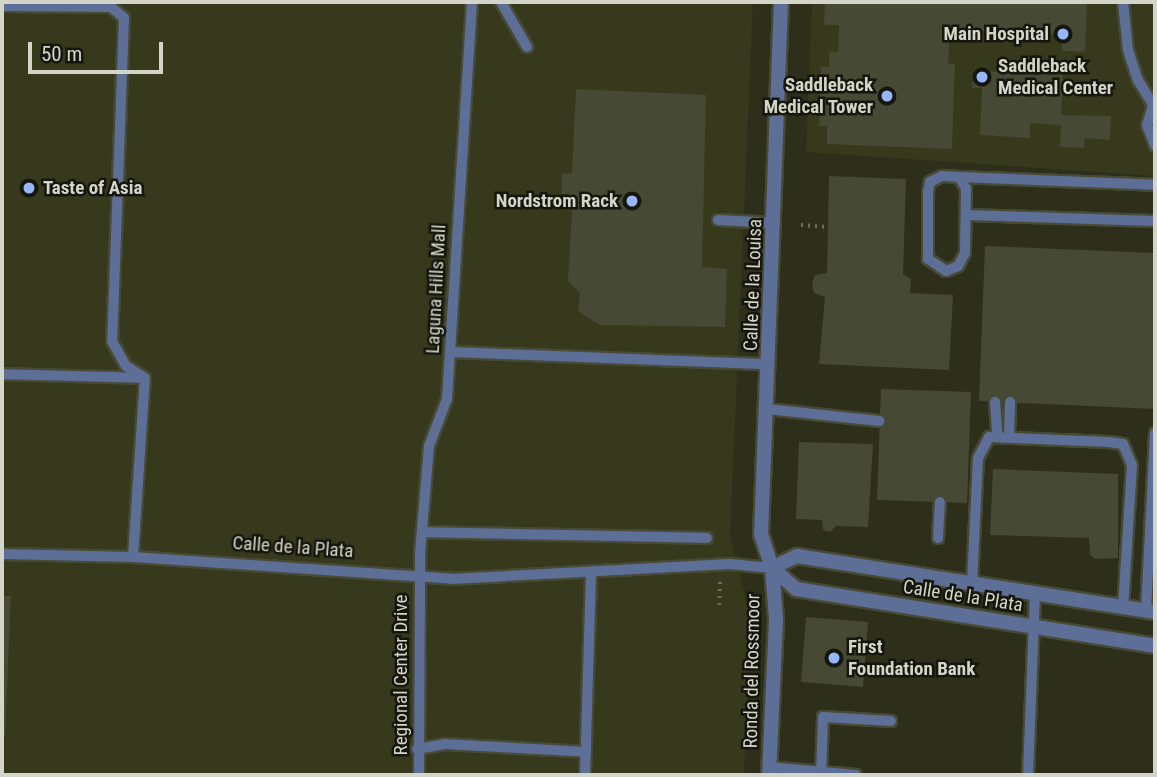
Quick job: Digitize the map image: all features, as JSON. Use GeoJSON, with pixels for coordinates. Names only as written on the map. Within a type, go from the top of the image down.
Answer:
{"type":"FeatureCollection","features":[{"type":"Feature","properties":{"kind":"street","name":"Calle de la Louisa"},"geometry":{"type":"LineString","coordinates":[[772,568],[762,540],[781,2]]}},
{"type":"Feature","properties":{"kind":"street","name":"Calle de la Plata"},"geometry":{"type":"LineString","coordinates":[[1151,611],[797,556],[772,568],[796,589],[1155,646]]}},
{"type":"Feature","properties":{"kind":"street","name":"Ronda del Rossmoor"},"geometry":{"type":"LineString","coordinates":[[769,771],[776,620],[772,568]]}},
{"type":"Feature","properties":{"kind":"lane","name":"Laguna Hills Mall"},"geometry":{"type":"LineString","coordinates":[[419,574],[429,446],[447,399],[472,2]]}},
{"type":"Feature","properties":{"kind":"lane"},"geometry":{"type":"LineString","coordinates":[[501,2],[527,47]]}},
{"type":"Feature","properties":{"kind":"lane"},"geometry":{"type":"LineString","coordinates":[[1123,2],[1128,50],[1138,80],[1154,101],[1147,125],[1155,146]]}},
{"type":"Feature","properties":{"kind":"lane"},"geometry":{"type":"LineString","coordinates":[[2,6],[111,7],[124,18],[112,341],[126,366],[145,378]]}},
{"type":"Feature","properties":{"kind":"lane"},"geometry":{"type":"LineString","coordinates":[[959,177],[966,188],[967,215],[962,261],[952,269],[937,268],[928,258],[929,187],[936,177],[959,177],[1155,185]]}},
{"type":"Feature","properties":{"kind":"lane"},"geometry":{"type":"LineString","coordinates":[[967,215],[1155,221]]}},
{"type":"Feature","properties":{"kind":"lane"},"geometry":{"type":"LineString","coordinates":[[718,220],[775,223]]}},
{"type":"Feature","properties":{"kind":"lane"},"geometry":{"type":"LineString","coordinates":[[450,352],[769,364]]}},
{"type":"Feature","properties":{"kind":"lane"},"geometry":{"type":"LineString","coordinates":[[2,374],[145,378]]}},
{"type":"Feature","properties":{"kind":"lane"},"geometry":{"type":"LineString","coordinates":[[133,557],[145,378]]}},
{"type":"Feature","properties":{"kind":"lane"},"geometry":{"type":"LineString","coordinates":[[995,402],[1003,435]]}},
{"type":"Feature","properties":{"kind":"lane"},"geometry":{"type":"LineString","coordinates":[[1003,435],[1010,402]]}},
{"type":"Feature","properties":{"kind":"lane"},"geometry":{"type":"LineString","coordinates":[[767,409],[879,421]]}},
{"type":"Feature","properties":{"kind":"lane"},"geometry":{"type":"LineString","coordinates":[[1151,611],[1155,433]]}},
{"type":"Feature","properties":{"kind":"lane"},"geometry":{"type":"LineString","coordinates":[[972,584],[978,458],[982,444],[1003,435],[1123,444],[1129,452],[1132,465],[1123,608]]}},
{"type":"Feature","properties":{"kind":"lane"},"geometry":{"type":"LineString","coordinates":[[939,538],[940,502]]}},
{"type":"Feature","properties":{"kind":"lane"},"geometry":{"type":"LineString","coordinates":[[423,532],[707,538]]}},
{"type":"Feature","properties":{"kind":"lane","name":"Calle de la Plata"},"geometry":{"type":"LineString","coordinates":[[2,554],[133,557],[476,578],[730,564],[772,568]]}},
{"type":"Feature","properties":{"kind":"lane"},"geometry":{"type":"LineString","coordinates":[[585,775],[591,572]]}},
{"type":"Feature","properties":{"kind":"lane","name":"Regional Center Drive"},"geometry":{"type":"LineString","coordinates":[[419,574],[419,775]]}},
{"type":"Feature","properties":{"kind":"lane"},"geometry":{"type":"LineString","coordinates":[[1028,775],[1035,592]]}},
{"type":"Feature","properties":{"kind":"lane"},"geometry":{"type":"LineString","coordinates":[[821,775],[823,718],[891,721]]}},
{"type":"Feature","properties":{"kind":"lane"},"geometry":{"type":"LineString","coordinates":[[418,749],[445,744],[586,752]]}},
{"type":"Feature","properties":{"kind":"lane"},"geometry":{"type":"LineString","coordinates":[[769,771],[856,775]]}},
{"type":"Feature","properties":{"kind":"path"},"geometry":{"type":"LineString","coordinates":[[801,225],[828,227]]}},
{"type":"Feature","properties":{"kind":"path"},"geometry":{"type":"LineString","coordinates":[[719,605],[722,579]]}},
{"type":"Feature","properties":{"kind":"shaded area"},"geometry":{"type":"Polygon","coordinates":[[[2,2],[753,2],[730,535],[750,617],[744,775],[2,775],[2,2]]]}},
{"type":"Feature","properties":{"kind":"shaded area","name":"Saddleback Medical Center"},"geometry":{"type":"Polygon","coordinates":[[[812,2],[1155,2],[1155,176],[806,152],[812,2]]]}},
{"type":"Feature","properties":{"kind":"building","name":"Saddleback Medical Tower"},"geometry":{"type":"Polygon","coordinates":[[[825,2],[1087,2],[1085,52],[1062,51],[1062,35],[1018,32],[1018,42],[995,42],[993,31],[950,31],[948,64],[955,64],[952,149],[827,144],[827,126],[819,126],[821,67],[829,67],[829,51],[838,52],[839,25],[824,25],[825,2]]]}},
{"type":"Feature","properties":{"kind":"building"},"geometry":{"type":"Polygon","coordinates":[[[983,71],[1063,75],[1061,115],[1111,116],[1110,140],[1085,138],[1084,148],[1060,147],[1061,125],[1030,123],[1030,138],[980,135],[982,88],[972,88],[973,74],[983,71]]]}},
{"type":"Feature","properties":{"kind":"building","name":"Nordstrom Rack"},"geometry":{"type":"Polygon","coordinates":[[[576,89],[706,95],[702,267],[727,269],[725,327],[599,325],[578,311],[580,293],[568,281],[572,210],[561,210],[562,174],[572,173],[576,89]]]}},
{"type":"Feature","properties":{"kind":"building"},"geometry":{"type":"Polygon","coordinates":[[[829,176],[906,179],[903,274],[911,279],[910,293],[953,295],[949,370],[819,364],[825,297],[814,293],[812,283],[815,275],[827,273],[829,176]]]}},
{"type":"Feature","properties":{"kind":"building"},"geometry":{"type":"Polygon","coordinates":[[[985,246],[1155,253],[1155,409],[979,401],[985,246]]]}},
{"type":"Feature","properties":{"kind":"building"},"geometry":{"type":"Polygon","coordinates":[[[881,389],[971,392],[967,503],[877,500],[881,389]]]}},
{"type":"Feature","properties":{"kind":"building"},"geometry":{"type":"Polygon","coordinates":[[[799,442],[873,444],[868,527],[836,526],[830,532],[823,530],[822,520],[796,519],[799,442]]]}},
{"type":"Feature","properties":{"kind":"building"},"geometry":{"type":"Polygon","coordinates":[[[993,469],[1118,474],[1118,558],[1095,559],[1090,555],[1089,538],[990,535],[993,469]]]}},
{"type":"Feature","properties":{"kind":"building"},"geometry":{"type":"Polygon","coordinates":[[[2,596],[11,596],[5,736],[2,736],[2,596]]]}},
{"type":"Feature","properties":{"kind":"building","name":"First Foundation Bank"},"geometry":{"type":"Polygon","coordinates":[[[806,617],[868,622],[863,687],[801,682],[806,617]]]}},
{"type":"Feature","properties":{"kind":"place","name":"Main Hospital"},"geometry":{"type":"Point","coordinates":[1063,34]}},
{"type":"Feature","properties":{"kind":"place","name":"Saddleback Medical Center"},"geometry":{"type":"Point","coordinates":[982,77]}},
{"type":"Feature","properties":{"kind":"place","name":"Saddleback Medical Tower"},"geometry":{"type":"Point","coordinates":[887,96]}},
{"type":"Feature","properties":{"kind":"place","name":"Taste of Asia"},"geometry":{"type":"Point","coordinates":[29,188]}},
{"type":"Feature","properties":{"kind":"place","name":"Nordstrom Rack"},"geometry":{"type":"Point","coordinates":[632,201]}},
{"type":"Feature","properties":{"kind":"place","name":"First Foundation Bank"},"geometry":{"type":"Point","coordinates":[834,658]}}]}
